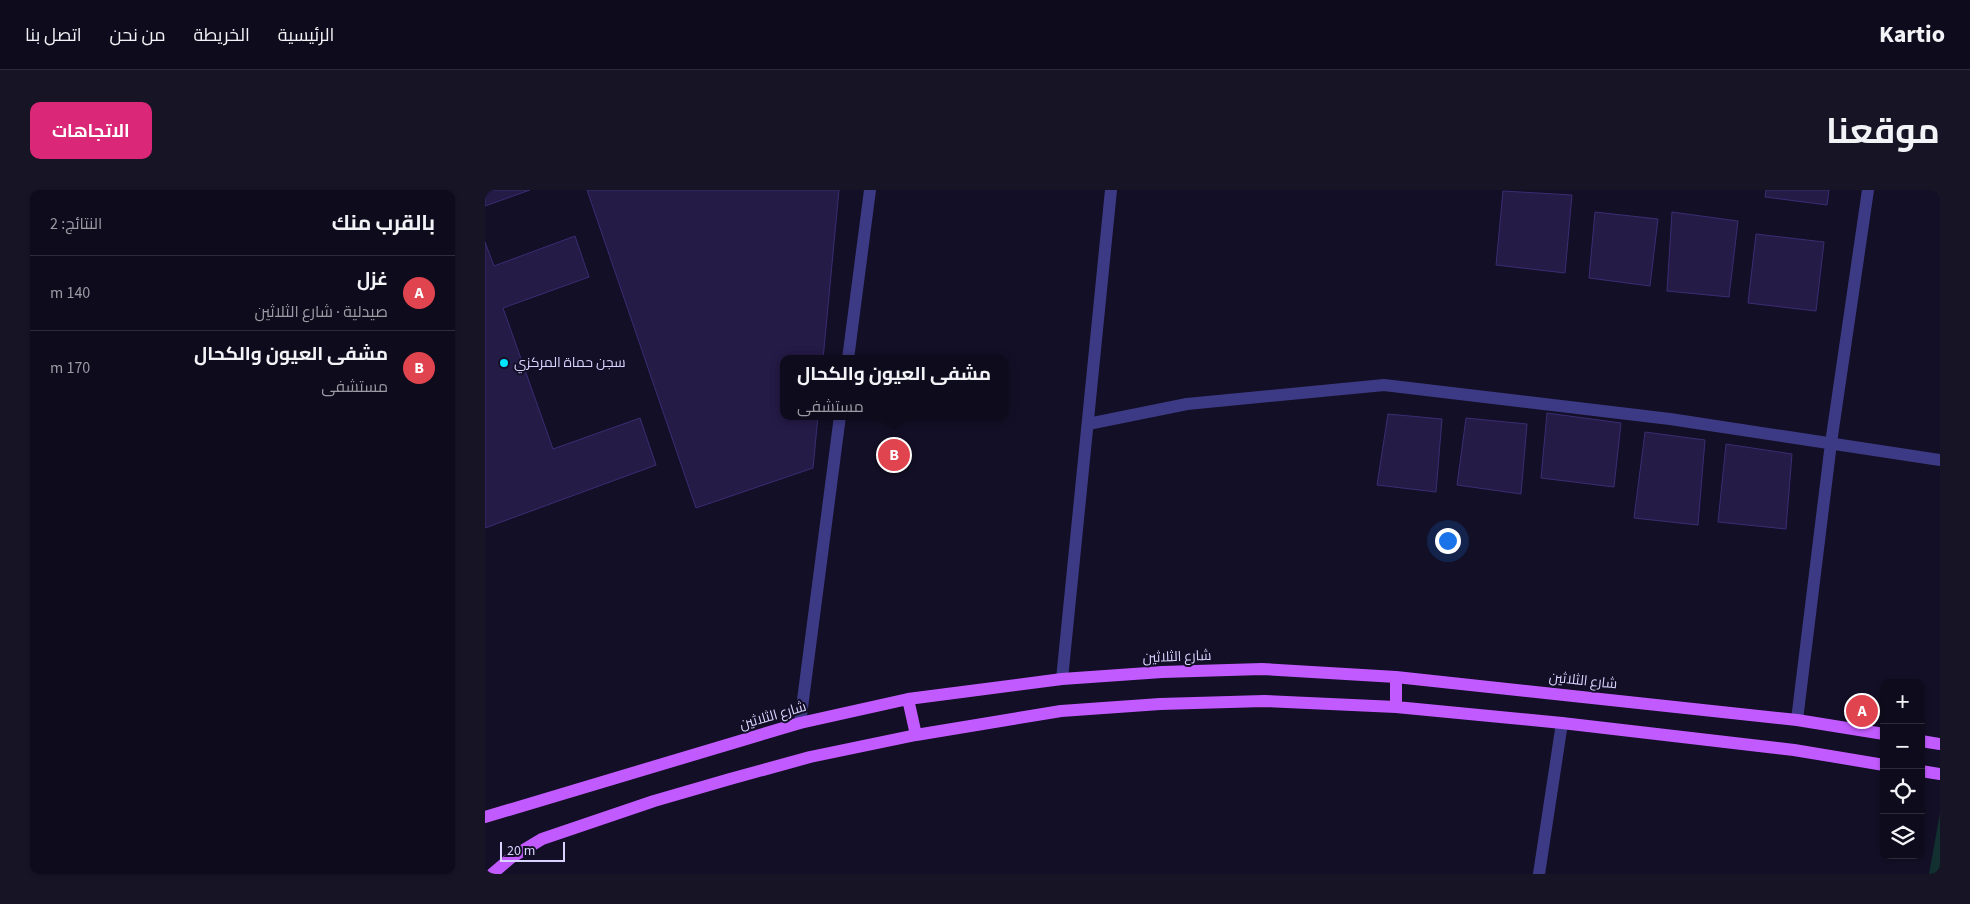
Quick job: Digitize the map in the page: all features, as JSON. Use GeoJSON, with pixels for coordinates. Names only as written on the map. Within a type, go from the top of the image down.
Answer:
{"type":"FeatureCollection","features":[{"type":"Feature","properties":{"kind":"main road","name":"شارع الثلاثين"},"geometry":{"type":"LineString","coordinates":[[485,817],[800,722],[908,699],[1062,679],[1162,672],[1262,669],[1396,677],[1797,720],[1880,733]]}},
{"type":"Feature","properties":{"kind":"main road"},"geometry":{"type":"LineString","coordinates":[[1396,677],[1396,707]]}},
{"type":"Feature","properties":{"kind":"main road"},"geometry":{"type":"LineString","coordinates":[[908,699],[916,735]]}},
{"type":"Feature","properties":{"kind":"main road"},"geometry":{"type":"LineString","coordinates":[[492,874],[512,857],[542,839],[654,802],[810,757],[916,735],[1061,711],[1160,704],[1263,701],[1396,707],[1562,723],[1794,750],[1880,764]]}},
{"type":"Feature","properties":{"kind":"main road"},"geometry":{"type":"LineString","coordinates":[[1925,742],[1940,744]]}},
{"type":"Feature","properties":{"kind":"main road"},"geometry":{"type":"LineString","coordinates":[[1925,772],[1940,774]]}},
{"type":"Feature","properties":{"kind":"street"},"geometry":{"type":"LineString","coordinates":[[849,355],[870,190]]}},
{"type":"Feature","properties":{"kind":"street"},"geometry":{"type":"LineString","coordinates":[[1062,679],[1111,190]]}},
{"type":"Feature","properties":{"kind":"street"},"geometry":{"type":"LineString","coordinates":[[1797,720],[1831,444],[1868,190]]}},
{"type":"Feature","properties":{"kind":"street"},"geometry":{"type":"LineString","coordinates":[[1088,424],[1187,404],[1384,385],[1670,420],[1940,460]]}},
{"type":"Feature","properties":{"kind":"street"},"geometry":{"type":"LineString","coordinates":[[800,722],[839,420]]}},
{"type":"Feature","properties":{"kind":"street"},"geometry":{"type":"LineString","coordinates":[[1539,874],[1562,723]]}},
{"type":"Feature","properties":{"kind":"green space"},"geometry":{"type":"Polygon","coordinates":[[[1940,813],[1940,874],[1929,874],[1940,813]]]}},
{"type":"Feature","properties":{"kind":"building"},"geometry":{"type":"Polygon","coordinates":[[[485,190],[530,190],[485,206],[485,190]]]}},
{"type":"Feature","properties":{"kind":"building"},"geometry":{"type":"Polygon","coordinates":[[[587,190],[839,190],[823,355],[780,355],[780,420],[818,420],[813,468],[696,508],[587,190]]]}},
{"type":"Feature","properties":{"kind":"building"},"geometry":{"type":"Polygon","coordinates":[[[1766,190],[1829,190],[1827,205],[1765,197],[1766,190]]]}},
{"type":"Feature","properties":{"kind":"building"},"geometry":{"type":"Polygon","coordinates":[[[1503,191],[1572,195],[1565,273],[1496,265],[1503,191]]]}},
{"type":"Feature","properties":{"kind":"building"},"geometry":{"type":"Polygon","coordinates":[[[1595,212],[1658,219],[1650,286],[1589,278],[1595,212]]]}},
{"type":"Feature","properties":{"kind":"building"},"geometry":{"type":"Polygon","coordinates":[[[1672,212],[1738,221],[1729,297],[1667,291],[1672,212]]]}},
{"type":"Feature","properties":{"kind":"building"},"geometry":{"type":"Polygon","coordinates":[[[1756,234],[1824,242],[1816,311],[1748,303],[1756,234]]]}},
{"type":"Feature","properties":{"kind":"building","name":"سجن حماة المركزي"},"geometry":{"type":"Polygon","coordinates":[[[575,236],[589,277],[503,308],[553,449],[640,418],[656,465],[485,528],[485,242],[494,266],[575,236]]]}},
{"type":"Feature","properties":{"kind":"building"},"geometry":{"type":"Polygon","coordinates":[[[1547,413],[1621,423],[1614,487],[1541,478],[1547,413]]]}},
{"type":"Feature","properties":{"kind":"building"},"geometry":{"type":"Polygon","coordinates":[[[1388,414],[1442,419],[1436,492],[1377,485],[1388,414]]]}},
{"type":"Feature","properties":{"kind":"building"},"geometry":{"type":"Polygon","coordinates":[[[1466,418],[1527,424],[1521,494],[1457,485],[1466,418]]]}},
{"type":"Feature","properties":{"kind":"building"},"geometry":{"type":"Polygon","coordinates":[[[1645,432],[1705,440],[1698,525],[1634,518],[1645,432]]]}},
{"type":"Feature","properties":{"kind":"building"},"geometry":{"type":"Polygon","coordinates":[[[1726,444],[1792,454],[1786,529],[1718,522],[1726,444]]]}},
{"type":"Feature","properties":{"kind":"place","name":"سجن حماة المركزي"},"geometry":{"type":"Point","coordinates":[504,363]}},
{"type":"Feature","properties":{"kind":"place","name":"مشفى العيون والكحال"},"geometry":{"type":"Point","coordinates":[894,455]}},
{"type":"Feature","properties":{"kind":"place","name":"غزل"},"geometry":{"type":"Point","coordinates":[1862,711]}}]}
